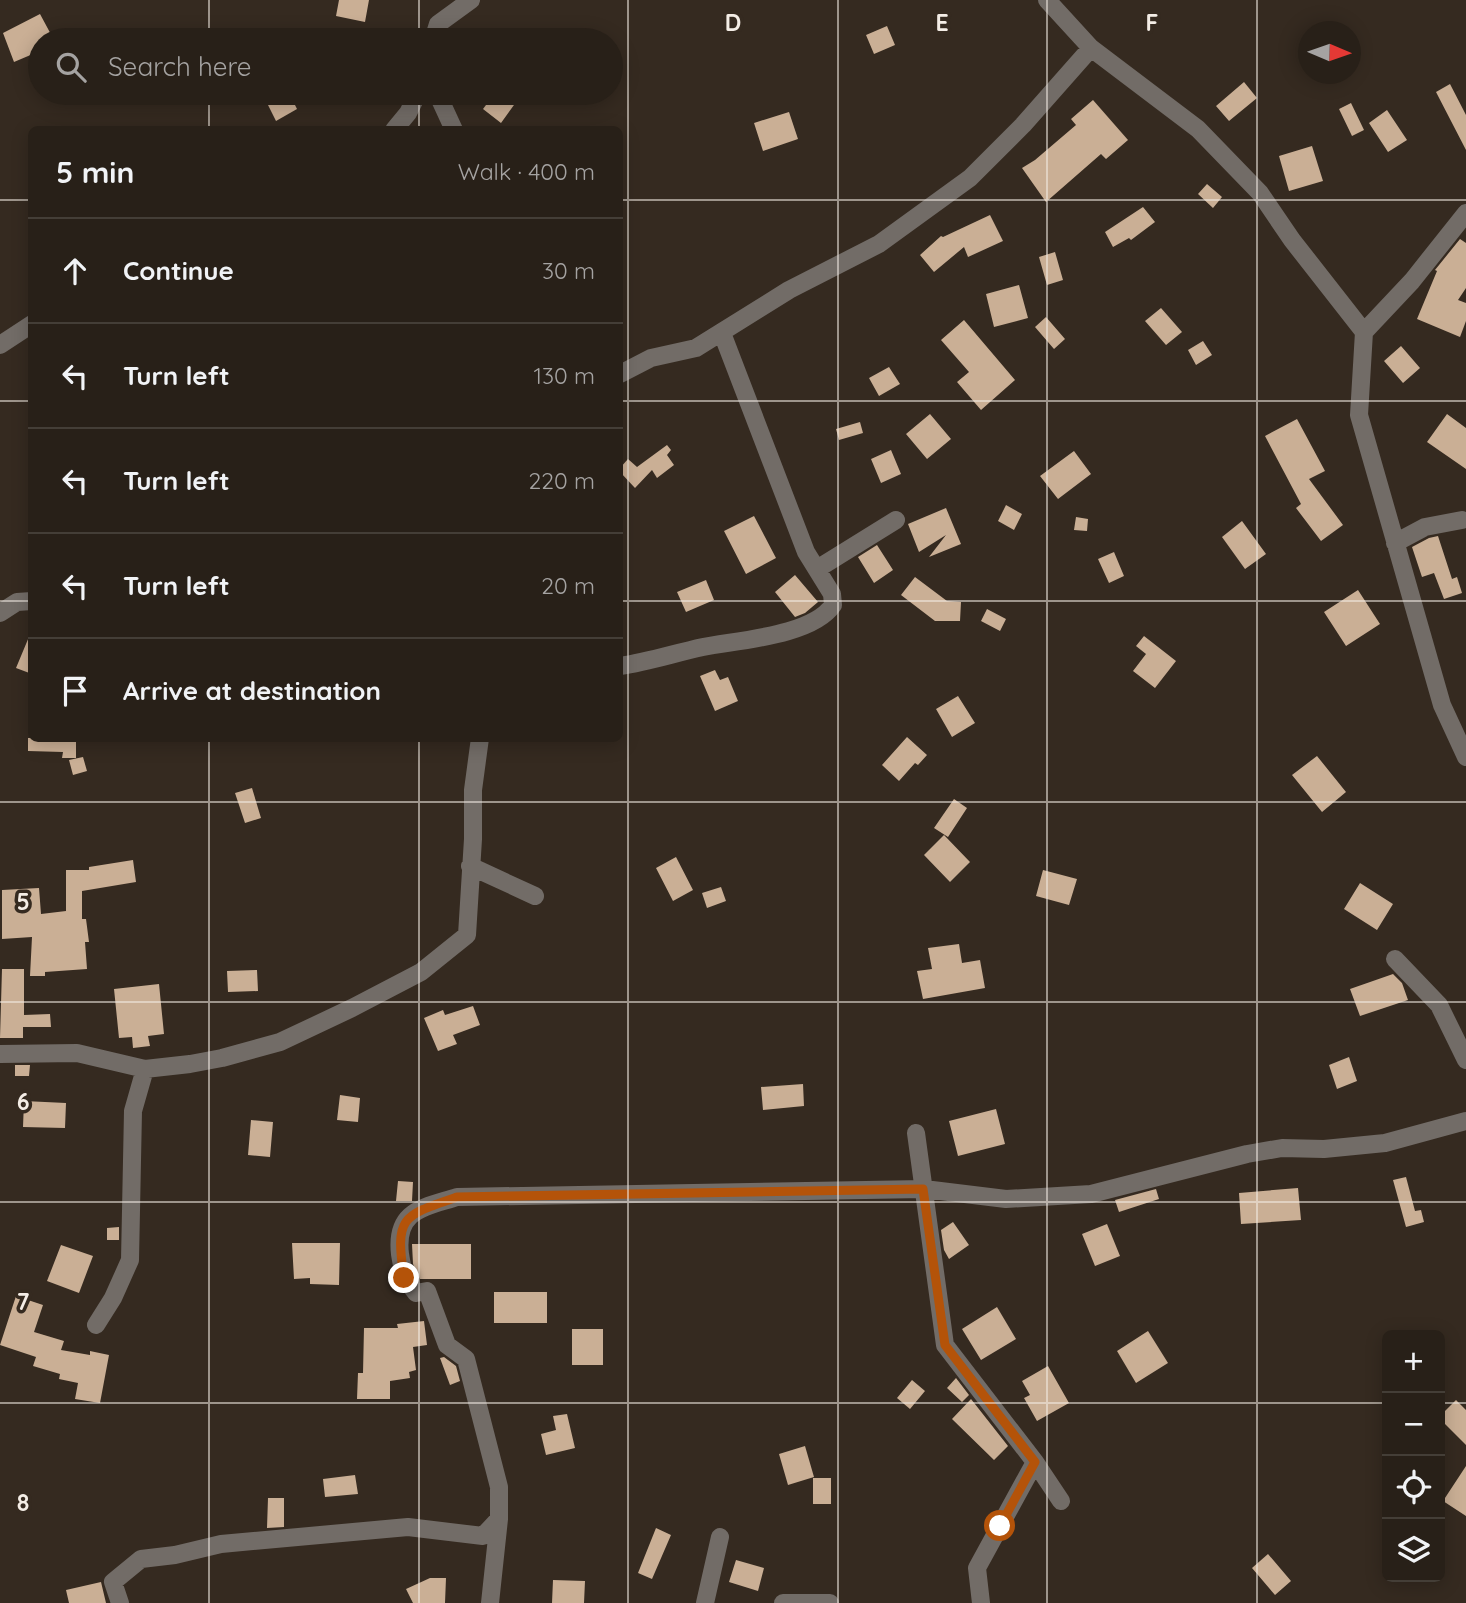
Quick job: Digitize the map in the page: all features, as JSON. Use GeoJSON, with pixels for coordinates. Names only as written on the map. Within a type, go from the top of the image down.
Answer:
{"type":"FeatureCollection","features":[{"type":"Feature","properties":{"kind":"street"},"geometry":{"type":"LineString","coordinates":[[437,28],[438,24],[471,0]]}},
{"type":"Feature","properties":{"kind":"street"},"geometry":{"type":"LineString","coordinates":[[1047,0],[1091,48],[1198,129],[1251,184],[1364,332]]}},
{"type":"Feature","properties":{"kind":"street"},"geometry":{"type":"LineString","coordinates":[[623,372],[651,358],[696,348],[789,290],[879,244],[970,178],[1023,125],[1091,48]]}},
{"type":"Feature","properties":{"kind":"street"},"geometry":{"type":"LineString","coordinates":[[397,126],[412,105]]}},
{"type":"Feature","properties":{"kind":"street"},"geometry":{"type":"LineString","coordinates":[[443,105],[452,126]]}},
{"type":"Feature","properties":{"kind":"street"},"geometry":{"type":"LineString","coordinates":[[1466,213],[1412,281],[1364,332],[1359,415],[1442,705],[1466,757]]}},
{"type":"Feature","properties":{"kind":"street"},"geometry":{"type":"LineString","coordinates":[[0,345],[28,327]]}},
{"type":"Feature","properties":{"kind":"street"},"geometry":{"type":"LineString","coordinates":[[623,665],[707,646],[747,642],[773,635],[822,616],[833,605],[832,594],[806,552],[722,332]]}},
{"type":"Feature","properties":{"kind":"street"},"geometry":{"type":"LineString","coordinates":[[817,569],[896,520]]}},
{"type":"Feature","properties":{"kind":"street"},"geometry":{"type":"LineString","coordinates":[[1395,543],[1425,527],[1462,520]]}},
{"type":"Feature","properties":{"kind":"street"},"geometry":{"type":"LineString","coordinates":[[0,613],[17,602],[28,601]]}},
{"type":"Feature","properties":{"kind":"street"},"geometry":{"type":"LineString","coordinates":[[0,1055],[76,1053],[145,1069],[201,1062],[280,1042],[421,972],[467,935],[471,899],[473,790],[479,742]]}},
{"type":"Feature","properties":{"kind":"street"},"geometry":{"type":"LineString","coordinates":[[470,866],[535,896]]}},
{"type":"Feature","properties":{"kind":"street"},"geometry":{"type":"LineString","coordinates":[[1395,959],[1439,1005],[1466,1060]]}},
{"type":"Feature","properties":{"kind":"street"},"geometry":{"type":"LineString","coordinates":[[96,1325],[113,1298],[130,1260],[133,1111],[145,1069]]}},
{"type":"Feature","properties":{"kind":"street"},"geometry":{"type":"LineString","coordinates":[[490,1603],[499,1519],[499,1487],[466,1359],[447,1345],[427,1290],[416,1293],[404,1278],[399,1244],[401,1225],[417,1210],[457,1197],[923,1189],[1006,1199],[1091,1194],[1247,1154],[1282,1148],[1324,1149],[1385,1143],[1466,1121]]}},
{"type":"Feature","properties":{"kind":"street"},"geometry":{"type":"LineString","coordinates":[[916,1133],[945,1345],[1035,1462],[1061,1501]]}},
{"type":"Feature","properties":{"kind":"street"},"geometry":{"type":"LineString","coordinates":[[981,1603],[977,1568],[1035,1462]]}},
{"type":"Feature","properties":{"kind":"street"},"geometry":{"type":"LineString","coordinates":[[120,1603],[113,1582],[141,1559],[175,1555],[221,1544],[408,1527],[483,1536],[499,1519]]}},
{"type":"Feature","properties":{"kind":"street"},"geometry":{"type":"LineString","coordinates":[[705,1603],[720,1537]]}},
{"type":"Feature","properties":{"kind":"street"},"geometry":{"type":"LineString","coordinates":[[783,1603],[830,1603]]}},
{"type":"Feature","properties":{"kind":"building"},"geometry":{"type":"Polygon","coordinates":[[[339,0],[369,0],[365,22],[336,16],[339,0]]]}},
{"type":"Feature","properties":{"kind":"building"},"geometry":{"type":"Polygon","coordinates":[[[40,14],[48,28],[28,28],[28,56],[14,62],[3,33],[40,14]]]}},
{"type":"Feature","properties":{"kind":"building"},"geometry":{"type":"Polygon","coordinates":[[[887,26],[895,45],[874,54],[866,35],[887,26]]]}},
{"type":"Feature","properties":{"kind":"building"},"geometry":{"type":"Polygon","coordinates":[[[1244,82],[1257,98],[1229,121],[1216,106],[1244,82]]]}},
{"type":"Feature","properties":{"kind":"building"},"geometry":{"type":"Polygon","coordinates":[[[1450,84],[1466,115],[1466,150],[1436,92],[1450,84]]]}},
{"type":"Feature","properties":{"kind":"building"},"geometry":{"type":"Polygon","coordinates":[[[1093,100],[1128,140],[1106,159],[1101,154],[1046,202],[1022,168],[1076,125],[1071,119],[1093,100]]]}},
{"type":"Feature","properties":{"kind":"building"},"geometry":{"type":"Polygon","coordinates":[[[1351,103],[1364,130],[1352,136],[1339,109],[1351,103]]]}},
{"type":"Feature","properties":{"kind":"building"},"geometry":{"type":"Polygon","coordinates":[[[268,105],[295,105],[297,109],[276,121],[268,105]]]}},
{"type":"Feature","properties":{"kind":"building"},"geometry":{"type":"Polygon","coordinates":[[[486,105],[514,105],[501,123],[483,109],[486,105]]]}},
{"type":"Feature","properties":{"kind":"building"},"geometry":{"type":"Polygon","coordinates":[[[1387,110],[1407,140],[1388,152],[1369,123],[1387,110]]]}},
{"type":"Feature","properties":{"kind":"building"},"geometry":{"type":"Polygon","coordinates":[[[789,112],[798,139],[763,151],[754,123],[789,112]]]}},
{"type":"Feature","properties":{"kind":"building"},"geometry":{"type":"Polygon","coordinates":[[[1312,146],[1323,181],[1289,191],[1279,156],[1312,146]]]}},
{"type":"Feature","properties":{"kind":"building"},"geometry":{"type":"Polygon","coordinates":[[[1207,184],[1222,197],[1213,208],[1198,194],[1207,184]]]}},
{"type":"Feature","properties":{"kind":"building"},"geometry":{"type":"Polygon","coordinates":[[[1143,207],[1155,222],[1131,240],[1129,238],[1113,247],[1105,232],[1143,207]]]}},
{"type":"Feature","properties":{"kind":"building"},"geometry":{"type":"Polygon","coordinates":[[[990,215],[1003,241],[968,257],[964,247],[934,272],[920,255],[941,236],[990,215]]]}},
{"type":"Feature","properties":{"kind":"building"},"geometry":{"type":"Polygon","coordinates":[[[1460,239],[1466,243],[1466,288],[1458,300],[1466,303],[1466,321],[1460,337],[1417,319],[1437,271],[1435,270],[1460,239]]]}},
{"type":"Feature","properties":{"kind":"building"},"geometry":{"type":"Polygon","coordinates":[[[1055,252],[1063,280],[1047,285],[1039,257],[1055,252]]]}},
{"type":"Feature","properties":{"kind":"building"},"geometry":{"type":"Polygon","coordinates":[[[1019,285],[1028,318],[994,327],[986,294],[1019,285]]]}},
{"type":"Feature","properties":{"kind":"building"},"geometry":{"type":"Polygon","coordinates":[[[1161,308],[1182,332],[1166,345],[1145,321],[1161,308]]]}},
{"type":"Feature","properties":{"kind":"building"},"geometry":{"type":"Polygon","coordinates":[[[1046,317],[1065,339],[1054,349],[1035,327],[1046,317]]]}},
{"type":"Feature","properties":{"kind":"building"},"geometry":{"type":"Polygon","coordinates":[[[964,320],[1015,380],[981,410],[957,382],[969,372],[941,340],[964,320]]]}},
{"type":"Feature","properties":{"kind":"building"},"geometry":{"type":"Polygon","coordinates":[[[1203,341],[1212,355],[1196,365],[1188,350],[1203,341]]]}},
{"type":"Feature","properties":{"kind":"building"},"geometry":{"type":"Polygon","coordinates":[[[1401,346],[1420,368],[1403,383],[1384,361],[1401,346]]]}},
{"type":"Feature","properties":{"kind":"building"},"geometry":{"type":"Polygon","coordinates":[[[889,367],[900,384],[879,396],[869,378],[889,367]]]}},
{"type":"Feature","properties":{"kind":"building"},"geometry":{"type":"Polygon","coordinates":[[[930,414],[951,439],[927,459],[906,434],[930,414]]]}},
{"type":"Feature","properties":{"kind":"building"},"geometry":{"type":"Polygon","coordinates":[[[1447,414],[1466,428],[1466,469],[1427,442],[1447,414]]]}},
{"type":"Feature","properties":{"kind":"building"},"geometry":{"type":"Polygon","coordinates":[[[1297,419],[1325,471],[1309,479],[1343,525],[1321,541],[1296,508],[1301,504],[1265,436],[1297,419]]]}},
{"type":"Feature","properties":{"kind":"building"},"geometry":{"type":"Polygon","coordinates":[[[860,422],[863,433],[839,440],[836,429],[860,422]]]}},
{"type":"Feature","properties":{"kind":"building"},"geometry":{"type":"Polygon","coordinates":[[[667,445],[671,450],[667,455],[674,465],[657,478],[652,470],[635,488],[623,475],[623,465],[628,459],[637,467],[667,445]]]}},
{"type":"Feature","properties":{"kind":"building"},"geometry":{"type":"Polygon","coordinates":[[[891,450],[901,474],[881,483],[871,459],[891,450]]]}},
{"type":"Feature","properties":{"kind":"building"},"geometry":{"type":"Polygon","coordinates":[[[1074,451],[1091,474],[1058,499],[1040,476],[1074,451]]]}},
{"type":"Feature","properties":{"kind":"building"},"geometry":{"type":"Polygon","coordinates":[[[1006,505],[1022,514],[1014,530],[998,521],[1006,505]]]}},
{"type":"Feature","properties":{"kind":"building"},"geometry":{"type":"Polygon","coordinates":[[[946,508],[961,544],[929,557],[946,535],[919,552],[908,524],[946,508]]]}},
{"type":"Feature","properties":{"kind":"building"},"geometry":{"type":"Polygon","coordinates":[[[754,516],[776,558],[746,574],[724,531],[754,516]]]}},
{"type":"Feature","properties":{"kind":"building"},"geometry":{"type":"Polygon","coordinates":[[[1076,517],[1088,519],[1087,531],[1074,530],[1076,517]]]}},
{"type":"Feature","properties":{"kind":"building"},"geometry":{"type":"Polygon","coordinates":[[[1242,521],[1266,554],[1245,569],[1222,537],[1242,521]]]}},
{"type":"Feature","properties":{"kind":"building"},"geometry":{"type":"Polygon","coordinates":[[[1438,536],[1452,579],[1457,577],[1462,593],[1444,599],[1434,573],[1422,577],[1412,547],[1438,536]]]}},
{"type":"Feature","properties":{"kind":"building"},"geometry":{"type":"Polygon","coordinates":[[[877,545],[893,570],[874,583],[858,557],[877,545]]]}},
{"type":"Feature","properties":{"kind":"building"},"geometry":{"type":"Polygon","coordinates":[[[1114,552],[1124,576],[1109,583],[1098,559],[1114,552]]]}},
{"type":"Feature","properties":{"kind":"building"},"geometry":{"type":"Polygon","coordinates":[[[795,575],[818,602],[805,613],[795,617],[775,592],[795,575]]]}},
{"type":"Feature","properties":{"kind":"building"},"geometry":{"type":"Polygon","coordinates":[[[915,577],[947,601],[961,602],[960,621],[935,621],[901,595],[915,577]]]}},
{"type":"Feature","properties":{"kind":"building"},"geometry":{"type":"Polygon","coordinates":[[[706,580],[714,600],[686,612],[677,592],[706,580]]]}},
{"type":"Feature","properties":{"kind":"building"},"geometry":{"type":"Polygon","coordinates":[[[1358,590],[1380,624],[1346,646],[1324,612],[1358,590]]]}},
{"type":"Feature","properties":{"kind":"building"},"geometry":{"type":"Polygon","coordinates":[[[987,609],[1006,619],[1000,631],[981,621],[987,609]]]}},
{"type":"Feature","properties":{"kind":"building"},"geometry":{"type":"Polygon","coordinates":[[[1144,636],[1176,661],[1155,688],[1133,671],[1146,654],[1136,646],[1144,636]]]}},
{"type":"Feature","properties":{"kind":"building"},"geometry":{"type":"Polygon","coordinates":[[[28,639],[28,672],[16,668],[28,639]]]}},
{"type":"Feature","properties":{"kind":"building"},"geometry":{"type":"Polygon","coordinates":[[[715,670],[720,680],[728,677],[738,701],[715,711],[700,676],[715,670]]]}},
{"type":"Feature","properties":{"kind":"building"},"geometry":{"type":"Polygon","coordinates":[[[958,696],[975,723],[952,737],[936,709],[958,696]]]}},
{"type":"Feature","properties":{"kind":"building"},"geometry":{"type":"Polygon","coordinates":[[[907,737],[927,755],[918,765],[915,763],[899,781],[882,765],[907,737]]]}},
{"type":"Feature","properties":{"kind":"building"},"geometry":{"type":"Polygon","coordinates":[[[28,742],[76,742],[76,758],[62,758],[63,752],[28,751],[28,742]]]}},
{"type":"Feature","properties":{"kind":"building"},"geometry":{"type":"Polygon","coordinates":[[[1317,756],[1346,792],[1322,812],[1292,775],[1317,756]]]}},
{"type":"Feature","properties":{"kind":"building"},"geometry":{"type":"Polygon","coordinates":[[[83,757],[87,771],[73,775],[69,760],[83,757]]]}},
{"type":"Feature","properties":{"kind":"building"},"geometry":{"type":"Polygon","coordinates":[[[252,788],[261,818],[245,823],[235,793],[252,788]]]}},
{"type":"Feature","properties":{"kind":"building"},"geometry":{"type":"Polygon","coordinates":[[[954,799],[967,808],[948,837],[934,828],[954,799]]]}},
{"type":"Feature","properties":{"kind":"building"},"geometry":{"type":"Polygon","coordinates":[[[944,835],[970,862],[950,882],[924,855],[944,835]]]}},
{"type":"Feature","properties":{"kind":"building"},"geometry":{"type":"Polygon","coordinates":[[[676,857],[693,890],[673,901],[656,868],[676,857]]]}},
{"type":"Feature","properties":{"kind":"building"},"geometry":{"type":"Polygon","coordinates":[[[133,860],[136,882],[82,891],[82,919],[86,919],[89,942],[85,942],[87,969],[45,972],[45,976],[30,976],[32,937],[2,939],[2,890],[39,888],[41,914],[66,911],[66,870],[89,870],[89,867],[133,860]]]}},
{"type":"Feature","properties":{"kind":"building"},"geometry":{"type":"Polygon","coordinates":[[[1043,870],[1077,879],[1069,905],[1036,896],[1043,870]]]}},
{"type":"Feature","properties":{"kind":"building"},"geometry":{"type":"Polygon","coordinates":[[[1360,883],[1393,904],[1377,930],[1344,909],[1360,883]]]}},
{"type":"Feature","properties":{"kind":"building"},"geometry":{"type":"Polygon","coordinates":[[[721,887],[726,901],[707,908],[702,893],[721,887]]]}},
{"type":"Feature","properties":{"kind":"building"},"geometry":{"type":"Polygon","coordinates":[[[959,944],[962,963],[980,960],[985,988],[923,999],[917,971],[932,969],[928,948],[959,944]]]}},
{"type":"Feature","properties":{"kind":"building"},"geometry":{"type":"Polygon","coordinates":[[[2,969],[24,969],[24,1015],[50,1014],[51,1027],[23,1027],[23,1038],[0,1038],[2,969]]]}},
{"type":"Feature","properties":{"kind":"building"},"geometry":{"type":"Polygon","coordinates":[[[257,970],[258,991],[228,992],[227,971],[257,970]]]}},
{"type":"Feature","properties":{"kind":"building"},"geometry":{"type":"Polygon","coordinates":[[[1393,974],[1402,983],[1408,1000],[1360,1016],[1350,989],[1393,974]]]}},
{"type":"Feature","properties":{"kind":"building"},"geometry":{"type":"Polygon","coordinates":[[[159,984],[164,1034],[148,1036],[150,1046],[133,1048],[132,1037],[119,1038],[114,989],[159,984]]]}},
{"type":"Feature","properties":{"kind":"building"},"geometry":{"type":"Polygon","coordinates":[[[473,1006],[480,1025],[453,1035],[457,1044],[438,1051],[424,1018],[443,1010],[445,1015],[473,1006]]]}},
{"type":"Feature","properties":{"kind":"building"},"geometry":{"type":"Polygon","coordinates":[[[1349,1057],[1357,1081],[1337,1089],[1329,1065],[1349,1057]]]}},
{"type":"Feature","properties":{"kind":"building"},"geometry":{"type":"Polygon","coordinates":[[[15,1065],[30,1065],[29,1076],[15,1076],[15,1065]]]}},
{"type":"Feature","properties":{"kind":"building"},"geometry":{"type":"Polygon","coordinates":[[[803,1084],[804,1106],[763,1110],[761,1087],[803,1084]]]}},
{"type":"Feature","properties":{"kind":"building"},"geometry":{"type":"Polygon","coordinates":[[[340,1095],[360,1098],[358,1122],[337,1120],[340,1095]]]}},
{"type":"Feature","properties":{"kind":"building"},"geometry":{"type":"Polygon","coordinates":[[[24,1101],[66,1103],[65,1128],[23,1127],[24,1101]]]}},
{"type":"Feature","properties":{"kind":"building"},"geometry":{"type":"Polygon","coordinates":[[[996,1109],[1005,1144],[958,1156],[949,1121],[996,1109]]]}},
{"type":"Feature","properties":{"kind":"building"},"geometry":{"type":"Polygon","coordinates":[[[251,1120],[273,1122],[270,1157],[248,1155],[251,1120]]]}},
{"type":"Feature","properties":{"kind":"building"},"geometry":{"type":"Polygon","coordinates":[[[1406,1177],[1415,1211],[1421,1210],[1424,1222],[1406,1227],[1393,1180],[1406,1177]]]}},
{"type":"Feature","properties":{"kind":"building"},"geometry":{"type":"Polygon","coordinates":[[[398,1181],[413,1182],[412,1201],[396,1201],[398,1181]]]}},
{"type":"Feature","properties":{"kind":"building"},"geometry":{"type":"Polygon","coordinates":[[[1298,1188],[1301,1220],[1241,1224],[1239,1193],[1298,1188]]]}},
{"type":"Feature","properties":{"kind":"building"},"geometry":{"type":"Polygon","coordinates":[[[1156,1189],[1159,1199],[1119,1212],[1115,1200],[1156,1189]]]}},
{"type":"Feature","properties":{"kind":"building"},"geometry":{"type":"Polygon","coordinates":[[[953,1222],[969,1245],[949,1259],[944,1250],[941,1230],[953,1222]]]}},
{"type":"Feature","properties":{"kind":"building"},"geometry":{"type":"Polygon","coordinates":[[[1107,1224],[1120,1256],[1095,1266],[1082,1234],[1107,1224]]]}},
{"type":"Feature","properties":{"kind":"building"},"geometry":{"type":"Polygon","coordinates":[[[119,1227],[119,1240],[107,1240],[107,1228],[119,1227]]]}},
{"type":"Feature","properties":{"kind":"building"},"geometry":{"type":"Polygon","coordinates":[[[292,1243],[340,1243],[339,1285],[310,1284],[310,1278],[294,1279],[292,1243]]]}},
{"type":"Feature","properties":{"kind":"building"},"geometry":{"type":"Polygon","coordinates":[[[412,1244],[471,1244],[471,1279],[420,1279],[413,1264],[412,1244]]]}},
{"type":"Feature","properties":{"kind":"building"},"geometry":{"type":"Polygon","coordinates":[[[61,1245],[93,1256],[79,1293],[47,1281],[61,1245]]]}},
{"type":"Feature","properties":{"kind":"building"},"geometry":{"type":"Polygon","coordinates":[[[494,1292],[547,1292],[547,1323],[494,1323],[494,1292]]]}},
{"type":"Feature","properties":{"kind":"building"},"geometry":{"type":"Polygon","coordinates":[[[16,1296],[43,1305],[34,1332],[64,1341],[61,1350],[109,1355],[100,1403],[75,1399],[78,1383],[59,1379],[60,1374],[33,1366],[36,1357],[0,1345],[16,1296]]]}},
{"type":"Feature","properties":{"kind":"building"},"geometry":{"type":"Polygon","coordinates":[[[997,1307],[1016,1339],[981,1360],[962,1329],[997,1307]]]}},
{"type":"Feature","properties":{"kind":"building"},"geometry":{"type":"Polygon","coordinates":[[[424,1321],[427,1345],[413,1347],[416,1370],[409,1372],[410,1378],[390,1381],[390,1399],[357,1399],[358,1373],[363,1373],[364,1328],[398,1328],[397,1324],[424,1321]]]}},
{"type":"Feature","properties":{"kind":"building"},"geometry":{"type":"Polygon","coordinates":[[[572,1329],[603,1329],[603,1365],[572,1365],[572,1329]]]}},
{"type":"Feature","properties":{"kind":"building"},"geometry":{"type":"Polygon","coordinates":[[[1148,1331],[1168,1363],[1136,1383],[1117,1351],[1148,1331]]]}},
{"type":"Feature","properties":{"kind":"building"},"geometry":{"type":"Polygon","coordinates":[[[444,1357],[456,1366],[460,1381],[450,1385],[440,1358],[444,1357]]]}},
{"type":"Feature","properties":{"kind":"building"},"geometry":{"type":"Polygon","coordinates":[[[1048,1366],[1069,1403],[1037,1421],[1024,1398],[1030,1395],[1022,1381],[1048,1366]]]}},
{"type":"Feature","properties":{"kind":"building"},"geometry":{"type":"Polygon","coordinates":[[[956,1378],[969,1395],[962,1402],[947,1388],[956,1378]]]}},
{"type":"Feature","properties":{"kind":"building"},"geometry":{"type":"Polygon","coordinates":[[[912,1380],[925,1391],[910,1409],[897,1398],[912,1380]]]}},
{"type":"Feature","properties":{"kind":"building"},"geometry":{"type":"Polygon","coordinates":[[[971,1399],[1008,1446],[994,1460],[952,1419],[971,1399]]]}},
{"type":"Feature","properties":{"kind":"building"},"geometry":{"type":"Polygon","coordinates":[[[1456,1400],[1466,1410],[1466,1445],[1445,1424],[1445,1411],[1456,1400]]]}},
{"type":"Feature","properties":{"kind":"building"},"geometry":{"type":"Polygon","coordinates":[[[567,1414],[575,1448],[546,1455],[541,1434],[556,1430],[553,1416],[567,1414]]]}},
{"type":"Feature","properties":{"kind":"building"},"geometry":{"type":"Polygon","coordinates":[[[805,1446],[814,1477],[788,1485],[779,1454],[805,1446]]]}},
{"type":"Feature","properties":{"kind":"building"},"geometry":{"type":"Polygon","coordinates":[[[1466,1466],[1466,1516],[1445,1502],[1445,1498],[1466,1466]]]}},
{"type":"Feature","properties":{"kind":"building"},"geometry":{"type":"Polygon","coordinates":[[[355,1475],[358,1494],[325,1497],[323,1479],[355,1475]]]}},
{"type":"Feature","properties":{"kind":"building"},"geometry":{"type":"Polygon","coordinates":[[[813,1478],[831,1478],[831,1504],[813,1504],[813,1478]]]}},
{"type":"Feature","properties":{"kind":"building"},"geometry":{"type":"Polygon","coordinates":[[[268,1498],[284,1498],[284,1527],[267,1528],[268,1498]]]}},
{"type":"Feature","properties":{"kind":"building"},"geometry":{"type":"Polygon","coordinates":[[[656,1528],[671,1535],[652,1579],[638,1573],[656,1528]]]}},
{"type":"Feature","properties":{"kind":"building"},"geometry":{"type":"Polygon","coordinates":[[[1268,1554],[1291,1581],[1275,1595],[1252,1568],[1268,1554]]]}},
{"type":"Feature","properties":{"kind":"building"},"geometry":{"type":"Polygon","coordinates":[[[736,1560],[764,1568],[758,1591],[729,1582],[736,1560]]]}},
{"type":"Feature","properties":{"kind":"building"},"geometry":{"type":"Polygon","coordinates":[[[430,1578],[446,1578],[445,1603],[413,1603],[406,1589],[430,1578]]]}},
{"type":"Feature","properties":{"kind":"building"},"geometry":{"type":"Polygon","coordinates":[[[553,1580],[585,1581],[584,1603],[552,1603],[553,1580]]]}},
{"type":"Feature","properties":{"kind":"building"},"geometry":{"type":"Polygon","coordinates":[[[101,1582],[106,1603],[69,1603],[66,1590],[101,1582]]]}},
{"type":"Feature","properties":{"kind":"route"},"geometry":{"type":"LineString","coordinates":[[404,1278],[399,1244],[401,1225],[417,1210],[457,1197],[923,1189],[945,1345],[1035,1462],[1000,1526]]}}]}
